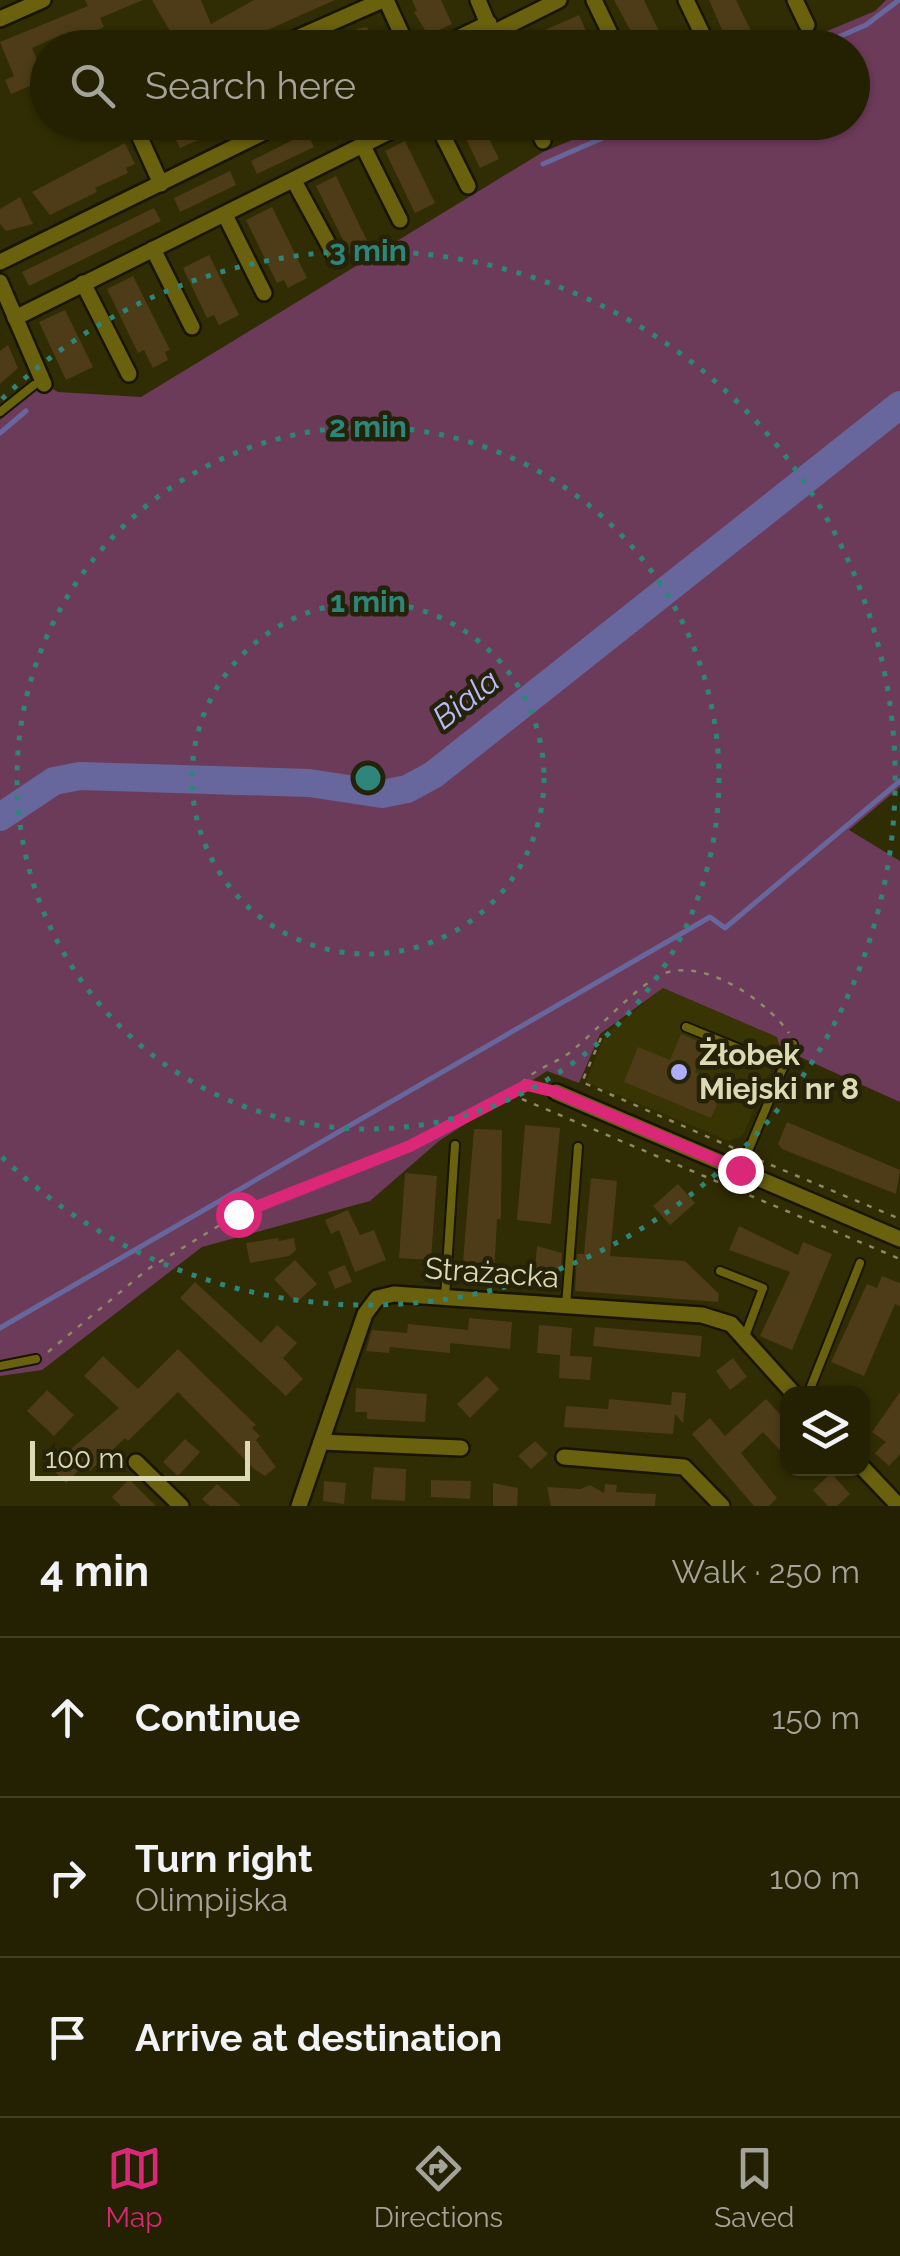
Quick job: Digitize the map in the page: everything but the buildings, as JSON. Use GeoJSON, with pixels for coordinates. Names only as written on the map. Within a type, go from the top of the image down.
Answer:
{"type":"FeatureCollection","features":[{"type":"Feature","properties":{"kind":"street"},"geometry":{"type":"LineString","coordinates":[[0,19],[43,0]]}},
{"type":"Feature","properties":{"kind":"street"},"geometry":{"type":"LineString","coordinates":[[316,30],[385,0],[399,30]]}},
{"type":"Feature","properties":{"kind":"street"},"geometry":{"type":"LineString","coordinates":[[478,0],[491,30]]}},
{"type":"Feature","properties":{"kind":"street"},"geometry":{"type":"LineString","coordinates":[[502,30],[559,0]]}},
{"type":"Feature","properties":{"kind":"street"},"geometry":{"type":"LineString","coordinates":[[594,0],[608,30]]}},
{"type":"Feature","properties":{"kind":"street"},"geometry":{"type":"LineString","coordinates":[[686,0],[700,30]]}},
{"type":"Feature","properties":{"kind":"street"},"geometry":{"type":"LineString","coordinates":[[795,0],[807,25]]}},
{"type":"Feature","properties":{"kind":"street"},"geometry":{"type":"LineString","coordinates":[[141,140],[161,184]]}},
{"type":"Feature","properties":{"kind":"street"},"geometry":{"type":"LineString","coordinates":[[0,262],[249,140]]}},
{"type":"Feature","properties":{"kind":"street"},"geometry":{"type":"LineString","coordinates":[[15,318],[374,140]]}},
{"type":"Feature","properties":{"kind":"street"},"geometry":{"type":"LineString","coordinates":[[445,140],[468,186]]}},
{"type":"Feature","properties":{"kind":"street"},"geometry":{"type":"LineString","coordinates":[[363,146],[400,220]]}},
{"type":"Feature","properties":{"kind":"street"},"geometry":{"type":"LineString","coordinates":[[294,181],[336,258]]}},
{"type":"Feature","properties":{"kind":"street"},"geometry":{"type":"LineString","coordinates":[[224,214],[264,292]]}},
{"type":"Feature","properties":{"kind":"street"},"geometry":{"type":"LineString","coordinates":[[154,248],[192,326]]}},
{"type":"Feature","properties":{"kind":"street"},"geometry":{"type":"LineString","coordinates":[[0,282],[39,384]]}},
{"type":"Feature","properties":{"kind":"street"},"geometry":{"type":"LineString","coordinates":[[83,282],[129,374]]}},
{"type":"Feature","properties":{"kind":"street"},"geometry":{"type":"LineString","coordinates":[[556,1092],[744,1162],[900,1239]]}},
{"type":"Feature","properties":{"kind":"street","name":"Strażacka"},"geometry":{"type":"LineString","coordinates":[[299,1506],[365,1314],[377,1298],[394,1294],[702,1314],[730,1324],[787,1386]]}},
{"type":"Feature","properties":{"kind":"street"},"geometry":{"type":"LineString","coordinates":[[320,1442],[460,1448]]}},
{"type":"Feature","properties":{"kind":"street"},"geometry":{"type":"LineString","coordinates":[[564,1457],[684,1467],[722,1506]]}},
{"type":"Feature","properties":{"kind":"street"},"geometry":{"type":"LineString","coordinates":[[136,1462],[181,1506]]}},
{"type":"Feature","properties":{"kind":"street"},"geometry":{"type":"LineString","coordinates":[[870,1476],[898,1506]]}},
{"type":"Feature","properties":{"kind":"lane"},"geometry":{"type":"LineString","coordinates":[[0,412],[39,384]]}},
{"type":"Feature","properties":{"kind":"lane"},"geometry":{"type":"LineString","coordinates":[[686,1027],[784,1067]]}},
{"type":"Feature","properties":{"kind":"lane"},"geometry":{"type":"LineString","coordinates":[[744,1162],[794,1044]]}},
{"type":"Feature","properties":{"kind":"lane"},"geometry":{"type":"LineString","coordinates":[[444,1298],[455,1145]]}},
{"type":"Feature","properties":{"kind":"lane"},"geometry":{"type":"LineString","coordinates":[[566,1306],[578,1147]]}},
{"type":"Feature","properties":{"kind":"lane"},"geometry":{"type":"LineString","coordinates":[[811,1386],[860,1263]]}},
{"type":"Feature","properties":{"kind":"lane"},"geometry":{"type":"LineString","coordinates":[[720,1271],[763,1288],[744,1338]]}},
{"type":"Feature","properties":{"kind":"lane"},"geometry":{"type":"LineString","coordinates":[[0,1366],[36,1359]]}},
{"type":"Feature","properties":{"kind":"path"},"geometry":{"type":"LineString","coordinates":[[36,1359],[148,1269],[212,1228],[468,1120],[569,1054],[658,975],[690,971],[732,985],[772,1014],[794,1044]]}},
{"type":"Feature","properties":{"kind":"path"},"geometry":{"type":"LineString","coordinates":[[601,1038],[582,1082],[744,1162],[900,1219]]}},
{"type":"Feature","properties":{"kind":"path"},"geometry":{"type":"LineString","coordinates":[[519,1086],[556,1092]]}},
{"type":"Feature","properties":{"kind":"path"},"geometry":{"type":"LineString","coordinates":[[509,1092],[900,1259]]}},
{"type":"Feature","properties":{"kind":"shaded area"},"geometry":{"type":"Polygon","coordinates":[[[886,0],[900,0],[900,787],[849,830],[900,861],[900,1102],[780,1048],[777,1037],[663,988],[600,1034],[579,1083],[547,1071],[439,1141],[370,1201],[202,1247],[42,1370],[0,1376],[0,420],[44,384],[58,392],[141,397],[543,152],[572,140],[870,140],[870,30],[830,30],[875,11],[886,0]]]}},
{"type":"Feature","properties":{"kind":"shaded area","name":"Żłobek Miejski nr 8"},"geometry":{"type":"Polygon","coordinates":[[[663,988],[777,1037],[780,1048],[743,1135],[729,1141],[586,1082],[605,1035],[663,988]]]}},
{"type":"Feature","properties":{"kind":"waterway"},"geometry":{"type":"LineString","coordinates":[[854,30],[899,0]]}},
{"type":"Feature","properties":{"kind":"waterway"},"geometry":{"type":"LineString","coordinates":[[543,164],[598,140]]}},
{"type":"Feature","properties":{"kind":"waterway","name":"Biala"},"geometry":{"type":"LineString","coordinates":[[0,817],[54,781],[80,776],[309,783],[382,794],[407,789],[433,775],[900,405]]}},
{"type":"Feature","properties":{"kind":"waterway"},"geometry":{"type":"LineString","coordinates":[[0,433],[26,411]]}},
{"type":"Feature","properties":{"kind":"waterway"},"geometry":{"type":"LineString","coordinates":[[0,1328],[710,917],[725,928],[900,781]]}},
{"type":"Feature","properties":{"kind":"place","name":"Żłobek Miejski nr 8"},"geometry":{"type":"Point","coordinates":[679,1072]}},
{"type":"Feature","properties":{"kind":"route"},"geometry":{"type":"LineString","coordinates":[[238,1214],[292,1196],[410,1146],[468,1120],[519,1086],[527,1085],[556,1092],[740,1170]]}}]}
